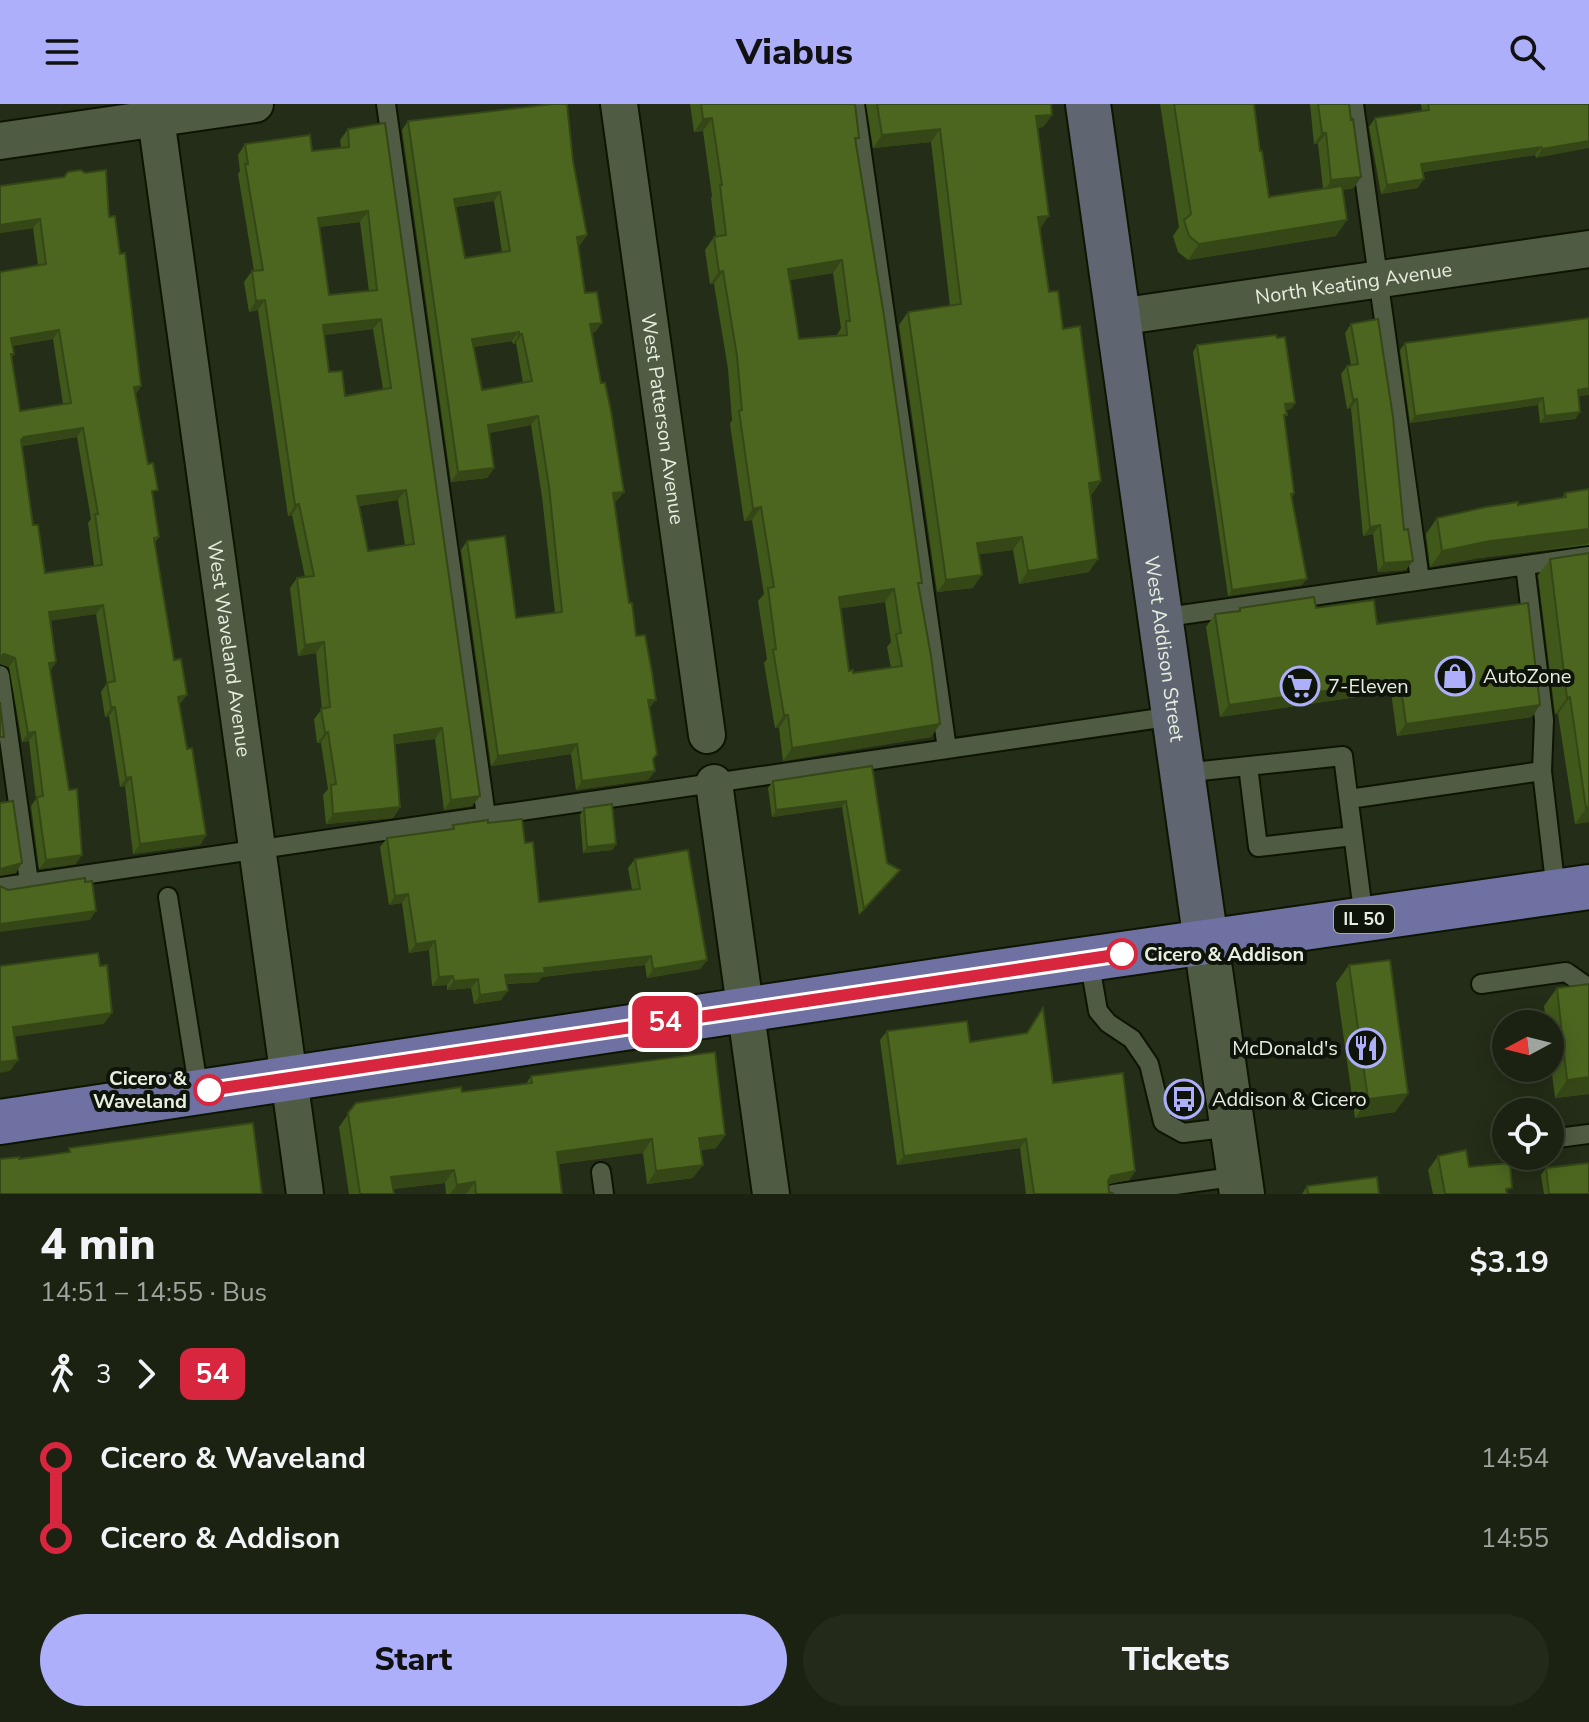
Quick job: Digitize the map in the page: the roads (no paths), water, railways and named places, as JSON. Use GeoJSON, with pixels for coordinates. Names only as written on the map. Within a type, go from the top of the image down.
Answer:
{"type":"FeatureCollection","features":[{"type":"Feature","properties":{"kind":"main road","name":"West Addison Street"},"geometry":{"type":"LineString","coordinates":[[1088,104],[1206,942]]}},
{"type":"Feature","properties":{"kind":"main road","name":"IL 50"},"geometry":{"type":"LineString","coordinates":[[0,1122],[1573,889]]}},
{"type":"Feature","properties":{"kind":"street"},"geometry":{"type":"LineString","coordinates":[[0,141],[155,111],[255,104]]}},
{"type":"Feature","properties":{"kind":"street","name":"West Patterson Avenue"},"geometry":{"type":"LineString","coordinates":[[619,104],[707,735]]}},
{"type":"Feature","properties":{"kind":"street","name":"West Waveland Avenue"},"geometry":{"type":"LineString","coordinates":[[155,111],[305,1194]]}},
{"type":"Feature","properties":{"kind":"street","name":"North Keating Avenue"},"geometry":{"type":"LineString","coordinates":[[1118,317],[1589,249]]}},
{"type":"Feature","properties":{"kind":"street"},"geometry":{"type":"LineString","coordinates":[[714,783],[771,1194]]}},
{"type":"Feature","properties":{"kind":"street","name":"West Addison Street"},"geometry":{"type":"LineString","coordinates":[[1206,942],[1240,1185]]}},
{"type":"Feature","properties":{"kind":"lane"},"geometry":{"type":"LineString","coordinates":[[386,104],[486,816]]}},
{"type":"Feature","properties":{"kind":"lane"},"geometry":{"type":"LineString","coordinates":[[855,104],[947,749]]}},
{"type":"Feature","properties":{"kind":"lane"},"geometry":{"type":"LineString","coordinates":[[1354,104],[1420,580]]}},
{"type":"Feature","properties":{"kind":"lane"},"geometry":{"type":"LineString","coordinates":[[1160,618],[1589,556]]}},
{"type":"Feature","properties":{"kind":"lane"},"geometry":{"type":"LineString","coordinates":[[1525,565],[1544,720],[1542,771],[1573,889]]}},
{"type":"Feature","properties":{"kind":"lane"},"geometry":{"type":"LineString","coordinates":[[0,675],[29,882]]}},
{"type":"Feature","properties":{"kind":"lane"},"geometry":{"type":"LineString","coordinates":[[0,887],[1174,716]]}},
{"type":"Feature","properties":{"kind":"lane"},"geometry":{"type":"LineString","coordinates":[[1182,773],[1343,756],[1364,919]]}},
{"type":"Feature","properties":{"kind":"lane"},"geometry":{"type":"LineString","coordinates":[[1248,766],[1258,847],[1353,836]]}},
{"type":"Feature","properties":{"kind":"lane"},"geometry":{"type":"LineString","coordinates":[[1349,799],[1542,771]]}},
{"type":"Feature","properties":{"kind":"lane"},"geometry":{"type":"LineString","coordinates":[[168,897],[199,1092]]}},
{"type":"Feature","properties":{"kind":"lane"},"geometry":{"type":"LineString","coordinates":[[1089,959],[1098,1011],[1108,1023],[1132,1039],[1149,1064],[1163,1122],[1183,1133],[1232,1127]]}},
{"type":"Feature","properties":{"kind":"lane"},"geometry":{"type":"LineString","coordinates":[[1481,984],[1566,972],[1589,988]]}},
{"type":"Feature","properties":{"kind":"lane"},"geometry":{"type":"LineString","coordinates":[[1564,1137],[1589,1134]]}},
{"type":"Feature","properties":{"kind":"lane"},"geometry":{"type":"LineString","coordinates":[[601,1172],[604,1194]]}},
{"type":"Feature","properties":{"kind":"lane"},"geometry":{"type":"LineString","coordinates":[[1113,1194],[1240,1185]]}},
{"type":"Feature","properties":{"kind":"place","name":"AutoZone"},"geometry":{"type":"Point","coordinates":[1455,676]}},
{"type":"Feature","properties":{"kind":"place","name":"7-Eleven"},"geometry":{"type":"Point","coordinates":[1300,686]}},
{"type":"Feature","properties":{"kind":"place","name":"Cicero & Addison"},"geometry":{"type":"Point","coordinates":[1122,954]}},
{"type":"Feature","properties":{"kind":"place","name":"McDonald's"},"geometry":{"type":"Point","coordinates":[1366,1048]}},
{"type":"Feature","properties":{"kind":"place","name":"Cicero & Waveland"},"geometry":{"type":"Point","coordinates":[209,1090]}},
{"type":"Feature","properties":{"kind":"place","name":"Addison & Cicero"},"geometry":{"type":"Point","coordinates":[1184,1099]}}]}
